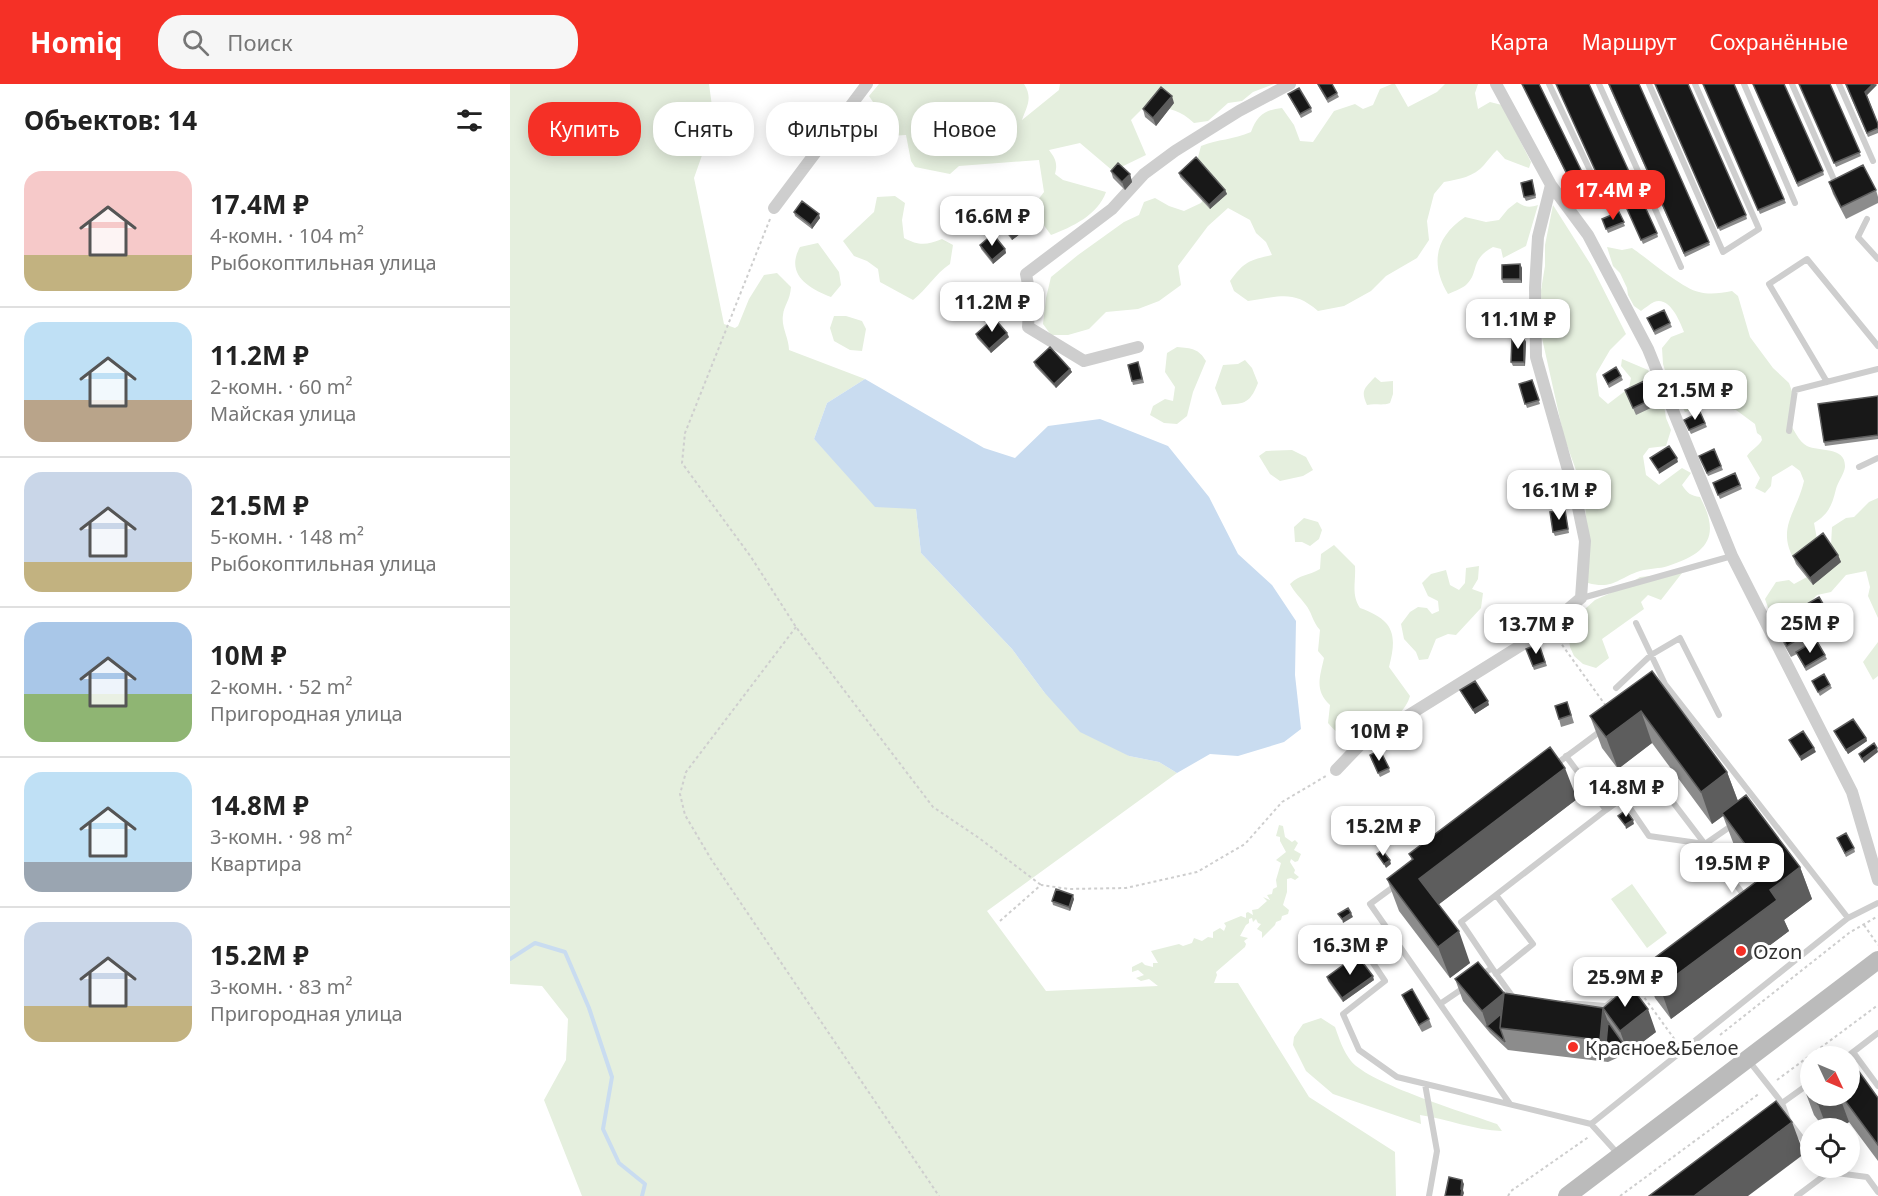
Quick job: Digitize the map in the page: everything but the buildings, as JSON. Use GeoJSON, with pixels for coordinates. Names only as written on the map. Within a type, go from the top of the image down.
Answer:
{"type":"FeatureCollection","features":[{"type":"Feature","properties":{"kind":"main road"},"geometry":{"type":"LineString","coordinates":[[1568,1196],[1878,960]]}},
{"type":"Feature","properties":{"kind":"street"},"geometry":{"type":"LineString","coordinates":[[774,208],[867,84]]}},
{"type":"Feature","properties":{"kind":"street"},"geometry":{"type":"LineString","coordinates":[[1138,347],[1084,361],[1028,327],[1030,295],[1026,274],[1112,209],[1144,174],[1175,151],[1239,111],[1290,84]]}},
{"type":"Feature","properties":{"kind":"street"},"geometry":{"type":"LineString","coordinates":[[1496,84],[1551,185],[1588,235],[1648,349],[1732,556],[1852,792],[1878,880]]}},
{"type":"Feature","properties":{"kind":"street"},"geometry":{"type":"LineString","coordinates":[[1336,770],[1359,746],[1536,636],[1581,598],[1585,541],[1576,498],[1536,357],[1535,288],[1538,237],[1551,185]]}},
{"type":"Feature","properties":{"kind":"lane"},"geometry":{"type":"LineString","coordinates":[[1549,84],[1596,183]]}},
{"type":"Feature","properties":{"kind":"lane"},"geometry":{"type":"LineString","coordinates":[[1599,84],[1681,267]]}},
{"type":"Feature","properties":{"kind":"lane"},"geometry":{"type":"LineString","coordinates":[[1649,84],[1723,252],[1759,229],[1695,84]]}},
{"type":"Feature","properties":{"kind":"lane"},"geometry":{"type":"LineString","coordinates":[[1744,84],[1796,203]]}},
{"type":"Feature","properties":{"kind":"lane"},"geometry":{"type":"LineString","coordinates":[[1792,84],[1835,182]]}},
{"type":"Feature","properties":{"kind":"lane"},"geometry":{"type":"LineString","coordinates":[[1839,84],[1873,161]]}},
{"type":"Feature","properties":{"kind":"lane"},"geometry":{"type":"LineString","coordinates":[[1867,219],[1858,237],[1878,259]]}},
{"type":"Feature","properties":{"kind":"lane"},"geometry":{"type":"LineString","coordinates":[[1827,382],[1769,284],[1807,260],[1878,346]]}},
{"type":"Feature","properties":{"kind":"lane"},"geometry":{"type":"LineString","coordinates":[[1789,431],[1795,390],[1878,369]]}},
{"type":"Feature","properties":{"kind":"lane"},"geometry":{"type":"LineString","coordinates":[[1859,467],[1878,458]]}},
{"type":"Feature","properties":{"kind":"lane"},"geometry":{"type":"LineString","coordinates":[[1581,598],[1732,556]]}},
{"type":"Feature","properties":{"kind":"lane"},"geometry":{"type":"LineString","coordinates":[[1636,623],[1665,684],[1848,918]]}},
{"type":"Feature","properties":{"kind":"lane"},"geometry":{"type":"LineString","coordinates":[[1616,687],[1651,655],[1680,638],[1719,714]]}},
{"type":"Feature","properties":{"kind":"lane"},"geometry":{"type":"LineString","coordinates":[[1649,696],[1665,684]]}},
{"type":"Feature","properties":{"kind":"lane"},"geometry":{"type":"LineString","coordinates":[[1548,771],[1616,720]]}},
{"type":"Feature","properties":{"kind":"lane"},"geometry":{"type":"LineString","coordinates":[[1566,756],[1606,810]]}},
{"type":"Feature","properties":{"kind":"lane"},"geometry":{"type":"LineString","coordinates":[[1527,1001],[1515,1000],[1461,922],[1653,776],[1748,900],[1738,907]]}},
{"type":"Feature","properties":{"kind":"lane"},"geometry":{"type":"LineString","coordinates":[[1623,798],[1649,836],[1705,844],[1742,818]]}},
{"type":"Feature","properties":{"kind":"lane"},"geometry":{"type":"LineString","coordinates":[[1751,811],[1761,805]]}},
{"type":"Feature","properties":{"kind":"lane"},"geometry":{"type":"LineString","coordinates":[[1398,883],[1370,904],[1510,1104]]}},
{"type":"Feature","properties":{"kind":"lane"},"geometry":{"type":"LineString","coordinates":[[1496,895],[1533,944],[1496,974]]}},
{"type":"Feature","properties":{"kind":"lane"},"geometry":{"type":"LineString","coordinates":[[1591,1124],[1848,918],[1878,903]]}},
{"type":"Feature","properties":{"kind":"lane"},"geometry":{"type":"LineString","coordinates":[[1371,960],[1385,981],[1343,1014],[1359,1050],[1397,1077],[1591,1124],[1619,1156]]}},
{"type":"Feature","properties":{"kind":"lane"},"geometry":{"type":"LineString","coordinates":[[1561,1003],[1606,1006],[1663,964]]}},
{"type":"Feature","properties":{"kind":"lane"},"geometry":{"type":"LineString","coordinates":[[1440,1004],[1492,968]]}},
{"type":"Feature","properties":{"kind":"lane"},"geometry":{"type":"LineString","coordinates":[[1860,1046],[1878,1033]]}},
{"type":"Feature","properties":{"kind":"lane"},"geometry":{"type":"LineString","coordinates":[[1747,1059],[1782,1103],[1788,1120],[1800,1136]]}},
{"type":"Feature","properties":{"kind":"lane"},"geometry":{"type":"LineString","coordinates":[[1860,1065],[1878,1086]]}},
{"type":"Feature","properties":{"kind":"lane"},"geometry":{"type":"LineString","coordinates":[[1425,1084],[1437,1151],[1429,1196]]}},
{"type":"Feature","properties":{"kind":"lane"},"geometry":{"type":"LineString","coordinates":[[1772,1110],[1800,1090]]}},
{"type":"Feature","properties":{"kind":"lane"},"geometry":{"type":"LineString","coordinates":[[1779,1127],[1788,1120]]}},
{"type":"Feature","properties":{"kind":"lane"},"geometry":{"type":"LineString","coordinates":[[1860,1176],[1867,1177],[1878,1192]]}},
{"type":"Feature","properties":{"kind":"lane"},"geometry":{"type":"LineString","coordinates":[[1797,1196],[1817,1178]]}},
{"type":"Feature","properties":{"kind":"path"},"geometry":{"type":"LineString","coordinates":[[774,208],[685,433],[682,463],[751,557],[796,627],[933,807],[979,838],[1041,885],[1069,889],[1126,888],[1197,872],[1245,844],[1282,802],[1336,770]]}},
{"type":"Feature","properties":{"kind":"path"},"geometry":{"type":"LineString","coordinates":[[1549,625],[1616,720]]}},
{"type":"Feature","properties":{"kind":"path"},"geometry":{"type":"LineString","coordinates":[[796,627],[686,772],[680,794],[685,815],[711,859],[939,1196]]}},
{"type":"Feature","properties":{"kind":"path"},"geometry":{"type":"LineString","coordinates":[[1000,921],[1041,885]]}},
{"type":"Feature","properties":{"kind":"path"},"geometry":{"type":"LineString","coordinates":[[1864,925],[1878,945]]}},
{"type":"Feature","properties":{"kind":"path"},"geometry":{"type":"LineString","coordinates":[[1635,986],[1683,1050]]}},
{"type":"Feature","properties":{"kind":"path"},"geometry":{"type":"LineString","coordinates":[[1620,1196],[1878,1005]]}},
{"type":"Feature","properties":{"kind":"green space"},"geometry":{"type":"Polygon","coordinates":[[[510,84],[709,84],[711,102],[653,102],[653,156],[702,156],[694,178],[724,324],[735,328],[738,326],[749,299],[764,275],[777,273],[791,287],[783,319],[789,350],[865,379],[827,403],[814,439],[845,472],[916,509],[921,553],[1012,649],[1044,692],[1129,756],[1159,762],[1177,773],[987,911],[1046,991],[1158,986],[1149,979],[1141,981],[1136,978],[1144,975],[1138,970],[1132,972],[1132,967],[1142,962],[1153,967],[1153,963],[1158,963],[1151,951],[1179,944],[1183,946],[1192,943],[1194,938],[1202,941],[1208,937],[1213,938],[1213,932],[1220,928],[1224,931],[1226,926],[1224,923],[1241,916],[1246,918],[1248,912],[1253,915],[1252,910],[1258,909],[1267,901],[1263,897],[1270,900],[1267,895],[1272,894],[1273,889],[1277,887],[1276,880],[1281,863],[1276,860],[1286,852],[1280,837],[1276,836],[1279,825],[1283,826],[1285,837],[1298,843],[1294,850],[1301,854],[1298,861],[1291,859],[1290,862],[1295,870],[1294,873],[1299,877],[1295,880],[1287,879],[1287,892],[1283,905],[1289,910],[1288,914],[1282,916],[1281,920],[1276,922],[1262,938],[1262,932],[1257,929],[1261,924],[1256,919],[1253,922],[1252,918],[1249,919],[1249,923],[1240,936],[1248,938],[1244,941],[1245,947],[1216,972],[1214,983],[1238,983],[1309,1097],[1395,1152],[1396,1196],[582,1196],[544,1100],[566,1060],[568,1019],[542,986],[510,984],[510,84]]]}},
{"type":"Feature","properties":{"kind":"green space"},"geometry":{"type":"Polygon","coordinates":[[[879,84],[1024,84],[1029,98],[1022,120],[1059,90],[1060,84],[1274,84],[1253,92],[1242,101],[1228,103],[1208,121],[1194,123],[1170,109],[1143,108],[1131,120],[1146,155],[1113,171],[1080,143],[1049,150],[1055,161],[1055,174],[1063,180],[1106,192],[1091,214],[1076,224],[1051,235],[1040,220],[1034,205],[1044,192],[1039,160],[959,166],[950,174],[915,167],[911,161],[906,135],[899,135],[899,102],[873,102],[869,96],[879,84]]]}},
{"type":"Feature","properties":{"kind":"green space"},"geometry":{"type":"Polygon","coordinates":[[[1395,84],[1408,107],[1437,92],[1445,84],[1478,84],[1475,93],[1478,109],[1490,102],[1502,105],[1531,162],[1529,168],[1505,159],[1497,150],[1476,172],[1444,182],[1434,194],[1427,221],[1429,240],[1417,258],[1386,276],[1371,291],[1344,306],[1318,311],[1293,297],[1248,301],[1234,291],[1230,281],[1243,266],[1252,260],[1272,255],[1266,242],[1256,233],[1250,220],[1228,208],[1208,226],[1178,266],[1181,285],[1159,301],[1138,309],[1106,312],[1089,329],[1068,335],[1051,335],[1043,324],[1051,277],[1124,222],[1139,215],[1144,202],[1155,198],[1184,211],[1201,203],[1210,189],[1197,161],[1201,146],[1251,132],[1262,115],[1270,110],[1282,108],[1294,125],[1300,141],[1313,142],[1334,111],[1355,104],[1363,109],[1373,105],[1380,89],[1395,84]]]}},
{"type":"Feature","properties":{"kind":"green space"},"geometry":{"type":"Polygon","coordinates":[[[895,196],[905,203],[902,220],[904,238],[923,244],[942,239],[953,245],[950,264],[913,300],[880,282],[878,269],[854,256],[843,241],[874,212],[877,197],[895,196]]]}},
{"type":"Feature","properties":{"kind":"green space"},"geometry":{"type":"Polygon","coordinates":[[[1517,202],[1527,206],[1538,205],[1526,246],[1503,258],[1501,249],[1493,247],[1478,261],[1466,285],[1448,294],[1442,283],[1438,262],[1442,242],[1447,233],[1465,217],[1486,222],[1499,220],[1517,202]]]}},
{"type":"Feature","properties":{"kind":"green space"},"geometry":{"type":"Polygon","coordinates":[[[1553,205],[1591,265],[1626,334],[1610,350],[1596,374],[1599,396],[1608,404],[1629,388],[1631,378],[1621,366],[1622,359],[1648,370],[1663,399],[1666,418],[1671,430],[1666,446],[1649,448],[1643,456],[1646,475],[1659,485],[1682,468],[1691,473],[1682,485],[1690,494],[1700,497],[1709,522],[1710,533],[1707,541],[1693,555],[1668,566],[1640,571],[1604,585],[1588,583],[1585,495],[1564,437],[1542,338],[1541,290],[1545,266],[1545,245],[1553,205]]]}},
{"type":"Feature","properties":{"kind":"green space"},"geometry":{"type":"Polygon","coordinates":[[[818,243],[839,272],[841,285],[831,297],[814,289],[801,279],[795,265],[800,247],[818,243]]]}},
{"type":"Feature","properties":{"kind":"green space"},"geometry":{"type":"Polygon","coordinates":[[[1607,247],[1622,250],[1632,248],[1692,290],[1711,294],[1732,291],[1738,296],[1750,337],[1773,368],[1789,383],[1795,400],[1788,420],[1796,434],[1807,446],[1837,453],[1844,460],[1845,467],[1831,504],[1826,513],[1814,523],[1820,555],[1796,563],[1787,540],[1789,522],[1804,481],[1800,471],[1792,465],[1772,477],[1771,486],[1765,493],[1755,488],[1760,478],[1747,456],[1762,440],[1755,424],[1736,410],[1725,408],[1719,392],[1707,392],[1703,397],[1704,406],[1685,412],[1668,380],[1663,364],[1662,348],[1671,337],[1684,332],[1680,322],[1674,311],[1660,301],[1654,302],[1641,311],[1634,306],[1620,273],[1613,266],[1607,247]]]}},
{"type":"Feature","properties":{"kind":"green space"},"geometry":{"type":"Polygon","coordinates":[[[834,316],[846,316],[862,321],[866,329],[862,351],[850,350],[834,341],[830,328],[834,316]]]}},
{"type":"Feature","properties":{"kind":"green space"},"geometry":{"type":"Polygon","coordinates":[[[1177,347],[1194,350],[1206,361],[1193,392],[1187,416],[1177,424],[1164,423],[1150,415],[1153,406],[1165,399],[1173,401],[1175,387],[1165,372],[1167,353],[1177,347]]]}},
{"type":"Feature","properties":{"kind":"green space"},"geometry":{"type":"Polygon","coordinates":[[[1245,360],[1252,368],[1258,383],[1252,396],[1244,402],[1222,405],[1215,388],[1223,365],[1238,364],[1245,360]]]}},
{"type":"Feature","properties":{"kind":"green space"},"geometry":{"type":"Polygon","coordinates":[[[1375,377],[1381,382],[1393,381],[1390,403],[1367,405],[1364,392],[1375,377]]]}},
{"type":"Feature","properties":{"kind":"green space"},"geometry":{"type":"Polygon","coordinates":[[[1292,450],[1306,457],[1313,470],[1303,476],[1280,481],[1270,474],[1259,456],[1266,451],[1292,450]]]}},
{"type":"Feature","properties":{"kind":"green space"},"geometry":{"type":"Polygon","coordinates":[[[1878,498],[1878,618],[1868,596],[1870,587],[1866,571],[1846,575],[1831,592],[1817,595],[1807,606],[1771,616],[1765,599],[1776,582],[1789,580],[1794,584],[1807,577],[1831,545],[1832,527],[1846,518],[1854,517],[1869,502],[1878,498]]]}},
{"type":"Feature","properties":{"kind":"green space"},"geometry":{"type":"Polygon","coordinates":[[[1304,518],[1318,522],[1322,530],[1319,539],[1310,546],[1302,542],[1295,542],[1294,527],[1304,518]]]}},
{"type":"Feature","properties":{"kind":"green space"},"geometry":{"type":"Polygon","coordinates":[[[1334,545],[1355,566],[1355,593],[1360,608],[1380,618],[1390,629],[1393,645],[1389,667],[1410,696],[1398,714],[1384,722],[1379,723],[1371,712],[1365,711],[1363,720],[1368,727],[1352,738],[1342,736],[1328,723],[1330,705],[1320,689],[1324,658],[1318,651],[1320,630],[1290,584],[1297,578],[1320,569],[1321,554],[1334,545]]]}},
{"type":"Feature","properties":{"kind":"green space"},"geometry":{"type":"Polygon","coordinates":[[[1479,566],[1478,579],[1472,589],[1483,593],[1481,608],[1456,635],[1448,634],[1436,639],[1428,659],[1419,660],[1416,652],[1404,639],[1401,624],[1410,612],[1418,607],[1427,608],[1432,614],[1439,611],[1438,601],[1428,596],[1422,583],[1431,574],[1446,570],[1450,585],[1459,590],[1465,583],[1466,568],[1479,566]]]}},
{"type":"Feature","properties":{"kind":"green space"},"geometry":{"type":"Polygon","coordinates":[[[1682,573],[1661,600],[1648,595],[1641,602],[1644,609],[1602,639],[1609,658],[1596,668],[1583,664],[1574,656],[1568,633],[1576,617],[1595,600],[1640,577],[1682,573]]]}},
{"type":"Feature","properties":{"kind":"green space"},"geometry":{"type":"Polygon","coordinates":[[[1878,642],[1878,676],[1873,680],[1863,662],[1878,642]]]}},
{"type":"Feature","properties":{"kind":"green space"},"geometry":{"type":"Polygon","coordinates":[[[1632,884],[1667,933],[1647,948],[1611,899],[1632,884]]]}},
{"type":"Feature","properties":{"kind":"green space"},"geometry":{"type":"Polygon","coordinates":[[[1321,1018],[1335,1027],[1348,1057],[1361,1070],[1419,1097],[1497,1124],[1502,1131],[1481,1129],[1420,1115],[1421,1124],[1333,1094],[1306,1071],[1293,1045],[1294,1037],[1303,1024],[1321,1018]]]}},
{"type":"Feature","properties":{"kind":"water"},"geometry":{"type":"Polygon","coordinates":[[[865,379],[984,448],[1015,458],[1048,426],[1100,419],[1168,446],[1209,497],[1238,554],[1272,585],[1296,621],[1295,675],[1301,729],[1284,742],[1238,756],[1210,754],[1177,773],[1159,762],[1129,756],[1080,732],[1044,692],[1012,649],[921,553],[916,509],[875,507],[814,439],[827,403],[865,379]]]}},
{"type":"Feature","properties":{"kind":"waterway"},"geometry":{"type":"LineString","coordinates":[[510,959],[535,943],[565,952],[589,1008],[612,1077],[603,1129],[619,1163],[645,1184],[642,1196]]}},
{"type":"Feature","properties":{"kind":"place","name":"Ozon"},"geometry":{"type":"Point","coordinates":[1741,951]}},
{"type":"Feature","properties":{"kind":"place","name":"Красное&Белое"},"geometry":{"type":"Point","coordinates":[1573,1047]}}]}
